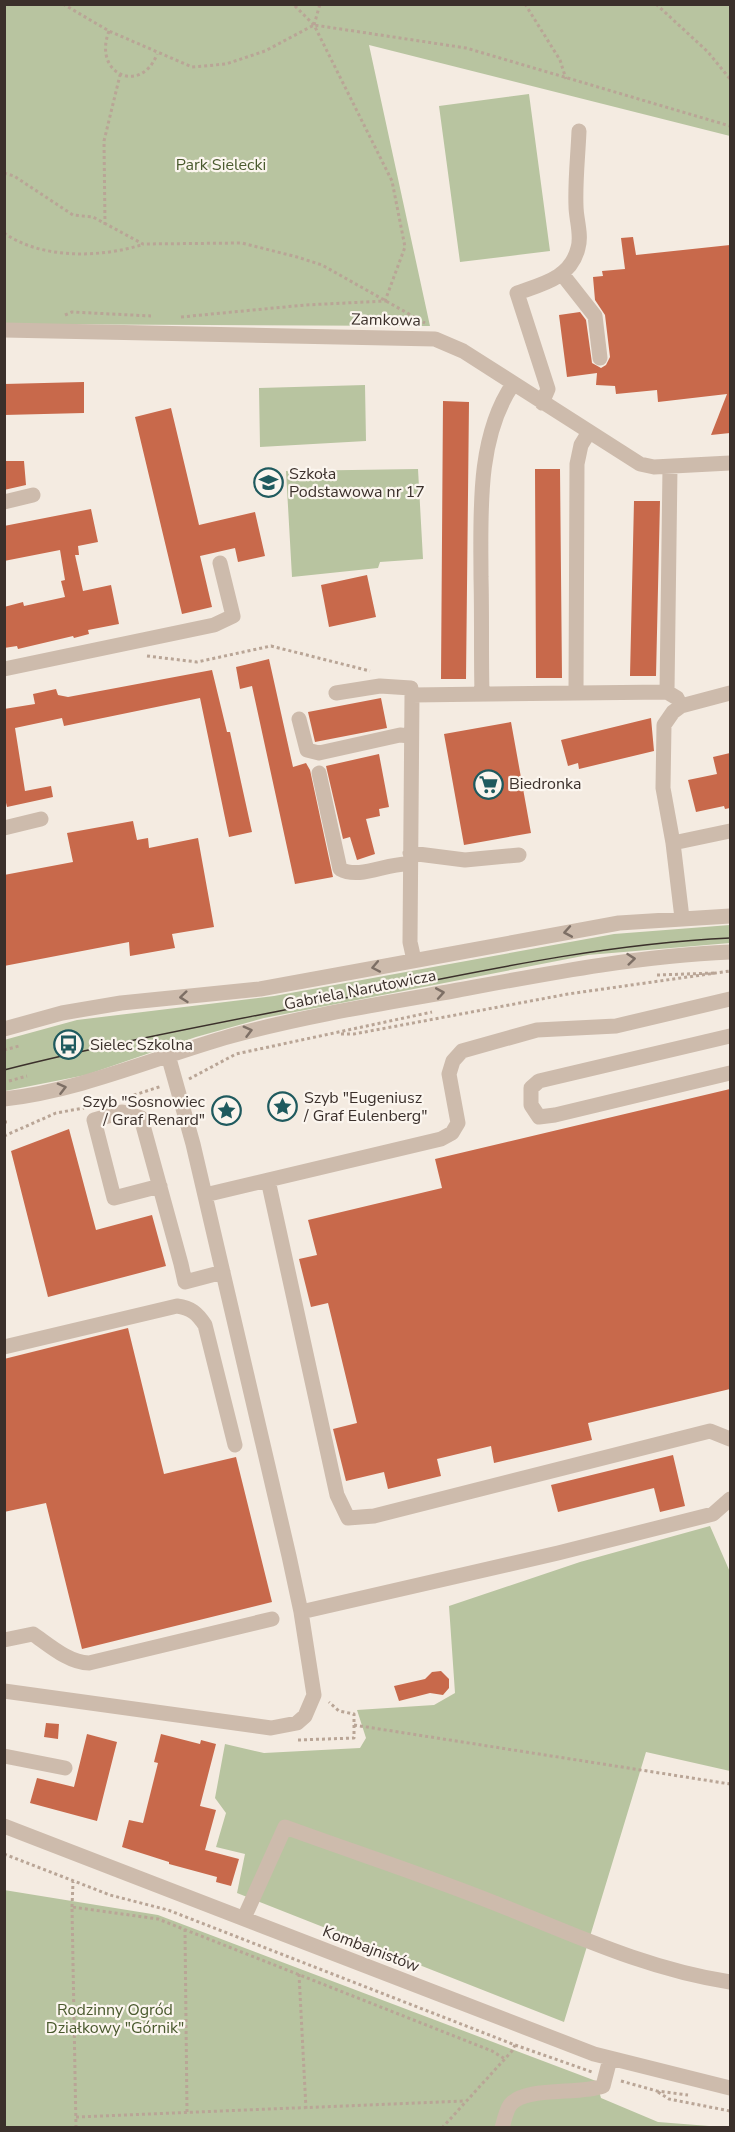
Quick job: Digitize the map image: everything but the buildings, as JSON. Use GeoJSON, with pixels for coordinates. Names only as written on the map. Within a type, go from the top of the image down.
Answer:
{"type":"FeatureCollection","features":[{"type":"Feature","properties":{"kind":"street"},"geometry":{"type":"LineString","coordinates":[[542,403],[548,389],[517,293],[562,274],[569,267],[579,248],[576,207],[579,131]]}},
{"type":"Feature","properties":{"kind":"street"},"geometry":{"type":"LineString","coordinates":[[562,274],[595,316],[600,357]]}},
{"type":"Feature","properties":{"kind":"street","name":"Zamkowa"},"geometry":{"type":"LineString","coordinates":[[4,330],[435,339],[463,351],[640,464],[670,467],[730,463]]}},
{"type":"Feature","properties":{"kind":"street"},"geometry":{"type":"LineString","coordinates":[[482,693],[481,504],[485,464],[506,394],[513,384]]}},
{"type":"Feature","properties":{"kind":"street"},"geometry":{"type":"LineString","coordinates":[[576,692],[577,464],[581,445],[589,432]]}},
{"type":"Feature","properties":{"kind":"street"},"geometry":{"type":"LineString","coordinates":[[667,692],[670,467]]}},
{"type":"Feature","properties":{"kind":"street"},"geometry":{"type":"LineString","coordinates":[[4,502],[33,495]]}},
{"type":"Feature","properties":{"kind":"street"},"geometry":{"type":"LineString","coordinates":[[4,669],[214,625],[233,616],[220,563]]}},
{"type":"Feature","properties":{"kind":"street"},"geometry":{"type":"LineString","coordinates":[[336,693],[380,686],[411,688]]}},
{"type":"Feature","properties":{"kind":"street"},"geometry":{"type":"LineString","coordinates":[[414,960],[410,942],[412,695],[667,692],[677,698],[681,706]]}},
{"type":"Feature","properties":{"kind":"street"},"geometry":{"type":"LineString","coordinates":[[682,918],[673,843],[663,788],[664,725],[673,712],[681,706],[730,693]]}},
{"type":"Feature","properties":{"kind":"street"},"geometry":{"type":"LineString","coordinates":[[299,719],[308,750],[319,753],[400,735],[410,736]]}},
{"type":"Feature","properties":{"kind":"street"},"geometry":{"type":"LineString","coordinates":[[319,773],[340,869],[348,873],[410,859],[465,860],[519,855]]}},
{"type":"Feature","properties":{"kind":"street"},"geometry":{"type":"LineString","coordinates":[[4,828],[41,819]]}},
{"type":"Feature","properties":{"kind":"street"},"geometry":{"type":"LineString","coordinates":[[673,843],[730,831]]}},
{"type":"Feature","properties":{"kind":"street","name":"Gabriela Narutowicza"},"geometry":{"type":"LineString","coordinates":[[4,1029],[62,1013],[111,1004],[260,989],[619,923],[730,916]]}},
{"type":"Feature","properties":{"kind":"street","name":"Gabriela Narutowicza"},"geometry":{"type":"LineString","coordinates":[[4,1099],[85,1082],[168,1054],[290,1021],[624,960],[730,952]]}},
{"type":"Feature","properties":{"kind":"street"},"geometry":{"type":"LineString","coordinates":[[205,1195],[441,1139],[452,1133],[458,1123],[450,1074],[453,1061],[462,1051],[537,1029],[616,1026],[730,999]]}},
{"type":"Feature","properties":{"kind":"street"},"geometry":{"type":"LineString","coordinates":[[730,1036],[539,1081],[531,1088],[531,1105],[539,1117],[555,1115],[730,1074]]}},
{"type":"Feature","properties":{"kind":"street"},"geometry":{"type":"LineString","coordinates":[[4,1690],[271,1728],[297,1722],[305,1716],[314,1695],[302,1612],[205,1195],[170,1084],[168,1054]]}},
{"type":"Feature","properties":{"kind":"street"},"geometry":{"type":"LineString","coordinates":[[160,1186],[114,1198],[94,1120],[122,1112],[141,1118],[160,1186],[185,1282],[223,1272]]}},
{"type":"Feature","properties":{"kind":"street"},"geometry":{"type":"LineString","coordinates":[[268,1180],[337,1496],[348,1518],[374,1516],[710,1431],[730,1439]]}},
{"type":"Feature","properties":{"kind":"street"},"geometry":{"type":"LineString","coordinates":[[4,1347],[177,1306],[188,1308],[198,1314],[205,1325],[235,1445]]}},
{"type":"Feature","properties":{"kind":"street"},"geometry":{"type":"LineString","coordinates":[[302,1612],[558,1553],[713,1514],[730,1499]]}},
{"type":"Feature","properties":{"kind":"street"},"geometry":{"type":"LineString","coordinates":[[4,1640],[33,1634],[69,1657],[81,1663],[90,1663],[272,1619]]}},
{"type":"Feature","properties":{"kind":"street"},"geometry":{"type":"LineString","coordinates":[[4,1756],[64,1768]]}},
{"type":"Feature","properties":{"kind":"street","name":"Kombajnistów"},"geometry":{"type":"LineString","coordinates":[[4,1826],[610,2059],[730,2088]]}},
{"type":"Feature","properties":{"kind":"street"},"geometry":{"type":"LineString","coordinates":[[244,1918],[285,1827],[506,1908],[577,1939],[650,1965],[730,1982]]}},
{"type":"Feature","properties":{"kind":"street"},"geometry":{"type":"LineString","coordinates":[[502,2127],[511,2104],[527,2096],[591,2090],[603,2086],[610,2059]]}},
{"type":"Feature","properties":{"kind":"path"},"geometry":{"type":"LineString","coordinates":[[63,4],[109,31],[157,54],[192,67],[226,64],[265,51],[314,25],[466,48],[730,126]]}},
{"type":"Feature","properties":{"kind":"path"},"geometry":{"type":"LineString","coordinates":[[293,4],[314,25],[392,181],[405,247],[385,301]]}},
{"type":"Feature","properties":{"kind":"path"},"geometry":{"type":"LineString","coordinates":[[314,25],[320,4]]}},
{"type":"Feature","properties":{"kind":"path"},"geometry":{"type":"LineString","coordinates":[[525,4],[560,60],[566,79]]}},
{"type":"Feature","properties":{"kind":"path"},"geometry":{"type":"LineString","coordinates":[[656,4],[708,52],[730,79]]}},
{"type":"Feature","properties":{"kind":"path"},"geometry":{"type":"LineString","coordinates":[[109,31],[104,51],[110,67],[120,75],[140,74],[149,68],[157,54]]}},
{"type":"Feature","properties":{"kind":"path"},"geometry":{"type":"LineString","coordinates":[[105,225],[104,141],[120,75]]}},
{"type":"Feature","properties":{"kind":"path"},"geometry":{"type":"LineString","coordinates":[[4,173],[14,176],[73,215],[93,217],[143,244]]}},
{"type":"Feature","properties":{"kind":"path"},"geometry":{"type":"LineString","coordinates":[[4,233],[22,246],[83,254],[119,252],[143,244],[242,243],[322,265],[385,301]]}},
{"type":"Feature","properties":{"kind":"path"},"geometry":{"type":"LineString","coordinates":[[180,317],[305,305],[385,301]]}},
{"type":"Feature","properties":{"kind":"path"},"geometry":{"type":"LineString","coordinates":[[58,317],[72,312],[156,316]]}},
{"type":"Feature","properties":{"kind":"path"},"geometry":{"type":"LineString","coordinates":[[117,647],[146,656],[196,662],[271,646],[371,671]]}},
{"type":"Feature","properties":{"kind":"path"},"geometry":{"type":"LineString","coordinates":[[655,975],[730,972]]}},
{"type":"Feature","properties":{"kind":"path"},"geometry":{"type":"LineString","coordinates":[[336,1034],[354,1034],[568,994],[715,973]]}},
{"type":"Feature","properties":{"kind":"path"},"geometry":{"type":"LineString","coordinates":[[170,1084],[195,1077],[232,1055],[435,1012]]}},
{"type":"Feature","properties":{"kind":"path"},"geometry":{"type":"LineString","coordinates":[[4,1050],[19,1046]]}},
{"type":"Feature","properties":{"kind":"path"},"geometry":{"type":"LineString","coordinates":[[4,1082],[27,1076]]}},
{"type":"Feature","properties":{"kind":"path"},"geometry":{"type":"LineString","coordinates":[[4,1136],[60,1112]]}},
{"type":"Feature","properties":{"kind":"path"},"geometry":{"type":"LineString","coordinates":[[291,1740],[354,1738],[354,1714],[334,1708],[326,1697]]}},
{"type":"Feature","properties":{"kind":"path"},"geometry":{"type":"LineString","coordinates":[[354,1725],[730,1784]]}},
{"type":"Feature","properties":{"kind":"path"},"geometry":{"type":"LineString","coordinates":[[4,1854],[116,1897],[168,1910],[514,2045],[657,2091],[669,2099],[730,2111]]}},
{"type":"Feature","properties":{"kind":"path"},"geometry":{"type":"LineString","coordinates":[[73,1881],[76,2127]]}},
{"type":"Feature","properties":{"kind":"path"},"geometry":{"type":"LineString","coordinates":[[72,1907],[158,1919],[492,2051],[505,2059]]}},
{"type":"Feature","properties":{"kind":"path"},"geometry":{"type":"LineString","coordinates":[[185,1929],[187,2113]]}},
{"type":"Feature","properties":{"kind":"path"},"geometry":{"type":"LineString","coordinates":[[299,1974],[306,2109]]}},
{"type":"Feature","properties":{"kind":"path"},"geometry":{"type":"LineString","coordinates":[[442,2127],[505,2059],[514,2045]]}},
{"type":"Feature","properties":{"kind":"path"},"geometry":{"type":"LineString","coordinates":[[76,2117],[465,2101]]}},
{"type":"Feature","properties":{"kind":"green space","name":"Park Sielecki"},"geometry":{"type":"Polygon","coordinates":[[[5,5],[730,5],[730,136],[369,45],[430,326],[5,324],[5,5]]]}},
{"type":"Feature","properties":{"kind":"green space"},"geometry":{"type":"Polygon","coordinates":[[[529,94],[550,251],[460,262],[439,106],[529,94]]]}},
{"type":"Feature","properties":{"kind":"green space"},"geometry":{"type":"Polygon","coordinates":[[[365,385],[366,441],[260,447],[259,388],[365,385]]]}},
{"type":"Feature","properties":{"kind":"green space"},"geometry":{"type":"Polygon","coordinates":[[[418,469],[423,559],[380,562],[378,568],[292,577],[286,471],[418,469]]]}},
{"type":"Feature","properties":{"kind":"green space"},"geometry":{"type":"Polygon","coordinates":[[[730,925],[730,943],[588,955],[264,1018],[196,1037],[86,1075],[5,1091],[4,1040],[77,1020],[274,996],[614,934],[730,925]]]}},
{"type":"Feature","properties":{"kind":"green space"},"geometry":{"type":"Polygon","coordinates":[[[710,1526],[730,1572],[730,1771],[646,1752],[564,2022],[237,1893],[245,1854],[216,1847],[226,1813],[215,1798],[225,1744],[264,1753],[360,1748],[366,1738],[357,1710],[434,1705],[455,1693],[449,1606],[580,1562],[710,1526]]]}},
{"type":"Feature","properties":{"kind":"green space","name":"Rodzinny Ogród Działkowy \"Górnik\""},"geometry":{"type":"Polygon","coordinates":[[[4,1890],[158,1915],[596,2081],[601,2098],[658,2122],[722,2127],[5,2127],[4,1890]]]}},
{"type":"Feature","properties":{"kind":"tram line"},"geometry":{"type":"LineString","coordinates":[[4,1070],[177,1031],[492,969],[634,946],[730,938]]}},
{"type":"Feature","properties":{"kind":"place","name":"Szkoła Podstawowa nr 17"},"geometry":{"type":"Point","coordinates":[268,483]}},
{"type":"Feature","properties":{"kind":"place","name":"Biedronka"},"geometry":{"type":"Point","coordinates":[488,784]}},
{"type":"Feature","properties":{"kind":"place","name":"Sielec Szkolna"},"geometry":{"type":"Point","coordinates":[69,1045]}},
{"type":"Feature","properties":{"kind":"place","name":"Szyb \"Eugeniusz / Graf Eulenberg\""},"geometry":{"type":"Point","coordinates":[283,1107]}},
{"type":"Feature","properties":{"kind":"place","name":"Szyb \"Sosnowiec / Graf Renard\""},"geometry":{"type":"Point","coordinates":[226,1111]}}]}
